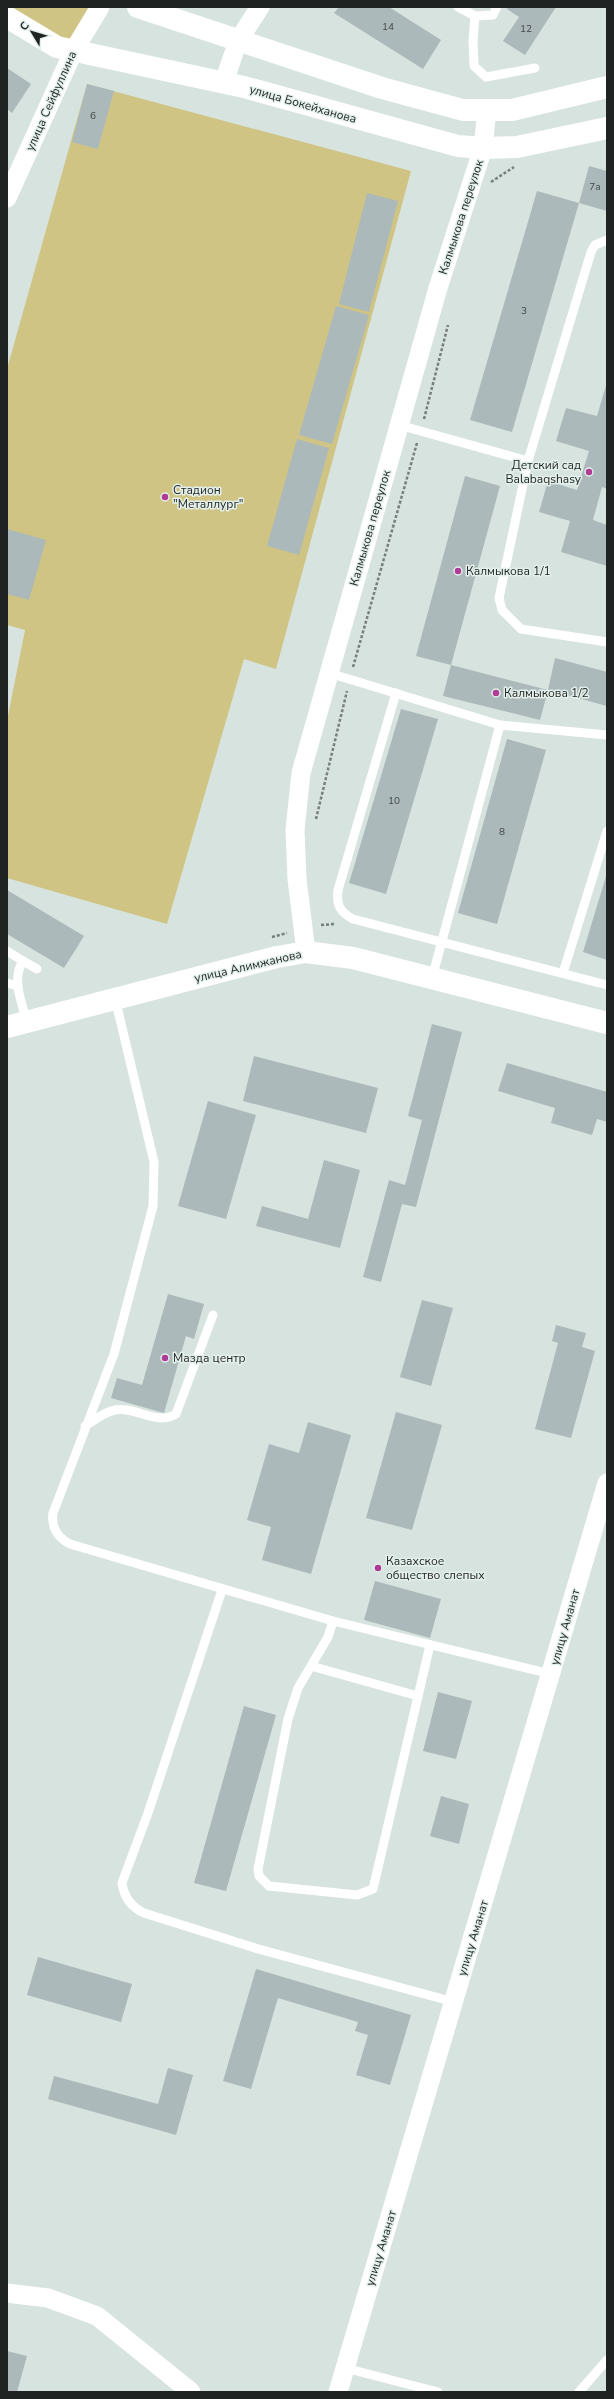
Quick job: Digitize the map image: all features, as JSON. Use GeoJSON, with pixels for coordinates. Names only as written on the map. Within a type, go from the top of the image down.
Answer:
{"type":"FeatureCollection","features":[{"type":"Feature","properties":{"kind":"street","name":"улица Сейфуллина"},"geometry":{"type":"LineString","coordinates":[[7,198],[74,50],[100,7]]}},
{"type":"Feature","properties":{"kind":"street"},"geometry":{"type":"LineString","coordinates":[[138,7],[397,92],[463,110],[512,110],[607,87]]}},
{"type":"Feature","properties":{"kind":"street"},"geometry":{"type":"LineString","coordinates":[[224,82],[238,41],[260,7]]}},
{"type":"Feature","properties":{"kind":"street","name":"улица Бокейханова"},"geometry":{"type":"LineString","coordinates":[[7,17],[57,47],[224,82],[458,146],[483,148],[517,147],[607,128]]}},
{"type":"Feature","properties":{"kind":"street","name":"Калмыкова переулок"},"geometry":{"type":"LineString","coordinates":[[306,952],[296,879],[295,830],[301,773],[438,288],[483,148],[487,110]]}},
{"type":"Feature","properties":{"kind":"street","name":"улица Алимжанова"},"geometry":{"type":"LineString","coordinates":[[17,1024],[277,957],[306,952],[353,958],[607,1023]]}},
{"type":"Feature","properties":{"kind":"street","name":"улицу Аманат"},"geometry":{"type":"LineString","coordinates":[[338,2392],[607,1483]]}},
{"type":"Feature","properties":{"kind":"street"},"geometry":{"type":"LineString","coordinates":[[7,2293],[48,2298],[97,2316],[190,2392]]}},
{"type":"Feature","properties":{"kind":"lane"},"geometry":{"type":"LineString","coordinates":[[458,7],[475,16],[493,15],[498,7]]}},
{"type":"Feature","properties":{"kind":"lane"},"geometry":{"type":"LineString","coordinates":[[475,16],[472,41],[474,66],[486,77],[535,68]]}},
{"type":"Feature","properties":{"kind":"lane"},"geometry":{"type":"LineString","coordinates":[[607,240],[595,245],[591,252],[528,461],[499,598],[502,610],[521,630],[607,642]]}},
{"type":"Feature","properties":{"kind":"lane"},"geometry":{"type":"LineString","coordinates":[[399,425],[528,461]]}},
{"type":"Feature","properties":{"kind":"lane"},"geometry":{"type":"LineString","coordinates":[[329,673],[500,724],[607,735]]}},
{"type":"Feature","properties":{"kind":"lane"},"geometry":{"type":"LineString","coordinates":[[396,693],[337,898],[341,911],[353,919],[607,985]]}},
{"type":"Feature","properties":{"kind":"lane"},"geometry":{"type":"LineString","coordinates":[[432,979],[500,724]]}},
{"type":"Feature","properties":{"kind":"lane"},"geometry":{"type":"LineString","coordinates":[[563,973],[607,831]]}},
{"type":"Feature","properties":{"kind":"lane"},"geometry":{"type":"LineString","coordinates":[[7,951],[36,969]]}},
{"type":"Feature","properties":{"kind":"lane"},"geometry":{"type":"LineString","coordinates":[[17,1024],[18,968],[23,961]]}},
{"type":"Feature","properties":{"kind":"lane"},"geometry":{"type":"LineString","coordinates":[[7,983],[18,986]]}},
{"type":"Feature","properties":{"kind":"lane"},"geometry":{"type":"LineString","coordinates":[[115,998],[154,1162],[155,1182],[153,1206],[114,1354],[85,1426],[53,1513],[53,1525],[60,1537],[70,1544],[222,1590],[333,1621],[551,1674]]}},
{"type":"Feature","properties":{"kind":"lane"},"geometry":{"type":"LineString","coordinates":[[85,1426],[107,1412],[117,1409],[163,1418],[176,1414],[214,1315]]}},
{"type":"Feature","properties":{"kind":"lane"},"geometry":{"type":"LineString","coordinates":[[222,1590],[148,1813],[122,1883],[123,1892],[135,1908],[144,1913],[254,1948],[454,2002]]}},
{"type":"Feature","properties":{"kind":"lane"},"geometry":{"type":"LineString","coordinates":[[333,1621],[328,1637],[298,1688],[288,1719],[258,1869],[259,1876],[269,1886],[357,1895],[373,1889],[430,1645]]}},
{"type":"Feature","properties":{"kind":"lane"},"geometry":{"type":"LineString","coordinates":[[311,1666],[418,1696]]}},
{"type":"Feature","properties":{"kind":"lane"},"geometry":{"type":"LineString","coordinates":[[579,2392],[607,2360]]}},
{"type":"Feature","properties":{"kind":"lane"},"geometry":{"type":"LineString","coordinates":[[345,2368],[438,2392]]}},
{"type":"Feature","properties":{"kind":"path"},"geometry":{"type":"LineString","coordinates":[[486,186],[514,166],[517,147]]}},
{"type":"Feature","properties":{"kind":"path"},"geometry":{"type":"LineString","coordinates":[[315,821],[350,679],[420,431],[448,323]]}},
{"type":"Feature","properties":{"kind":"shaded area"},"geometry":{"type":"Polygon","coordinates":[[[7,7],[95,7],[69,43],[7,7]]]}},
{"type":"Feature","properties":{"kind":"shaded area","name":"Стадион \"Металлург\""},"geometry":{"type":"Polygon","coordinates":[[[87,84],[411,171],[276,669],[244,659],[167,924],[7,878],[7,721],[25,630],[7,625],[7,369],[87,84]]]}},
{"type":"Feature","properties":{"kind":"building"},"geometry":{"type":"Polygon","coordinates":[[[339,7],[389,7],[441,40],[423,69],[334,13],[339,7]]]}},
{"type":"Feature","properties":{"kind":"building"},"geometry":{"type":"Polygon","coordinates":[[[508,7],[556,7],[525,55],[503,41],[519,17],[507,9],[508,7]]]}},
{"type":"Feature","properties":{"kind":"building"},"geometry":{"type":"Polygon","coordinates":[[[7,68],[31,84],[12,113],[7,109],[7,68]]]}},
{"type":"Feature","properties":{"kind":"building"},"geometry":{"type":"Polygon","coordinates":[[[87,84],[114,91],[98,149],[72,142],[87,84]]]}},
{"type":"Feature","properties":{"kind":"building"},"geometry":{"type":"Polygon","coordinates":[[[589,166],[607,171],[607,211],[579,203],[589,166]]]}},
{"type":"Feature","properties":{"kind":"building"},"geometry":{"type":"Polygon","coordinates":[[[537,191],[579,203],[512,432],[470,420],[537,191]]]}},
{"type":"Feature","properties":{"kind":"building"},"geometry":{"type":"Polygon","coordinates":[[[367,193],[398,201],[369,312],[339,304],[367,193]]]}},
{"type":"Feature","properties":{"kind":"building"},"geometry":{"type":"Polygon","coordinates":[[[336,306],[369,315],[332,444],[299,435],[336,306]]]}},
{"type":"Feature","properties":{"kind":"building"},"geometry":{"type":"Polygon","coordinates":[[[607,382],[607,489],[602,487],[593,520],[607,525],[607,566],[561,552],[570,521],[539,512],[548,481],[577,490],[589,451],[556,441],[566,408],[597,416],[607,382]]]}},
{"type":"Feature","properties":{"kind":"building"},"geometry":{"type":"Polygon","coordinates":[[[297,439],[329,448],[299,555],[267,546],[297,439]]]}},
{"type":"Feature","properties":{"kind":"building","name":"Калмыкова 1/1"},"geometry":{"type":"Polygon","coordinates":[[[465,476],[500,486],[451,665],[416,656],[465,476]]]}},
{"type":"Feature","properties":{"kind":"building"},"geometry":{"type":"Polygon","coordinates":[[[7,529],[46,540],[29,600],[7,594],[7,529]]]}},
{"type":"Feature","properties":{"kind":"building"},"geometry":{"type":"Polygon","coordinates":[[[555,658],[607,672],[607,706],[548,690],[555,658]]]}},
{"type":"Feature","properties":{"kind":"building","name":"Калмыкова 1/2"},"geometry":{"type":"Polygon","coordinates":[[[451,665],[548,690],[540,720],[443,696],[451,665]]]}},
{"type":"Feature","properties":{"kind":"building"},"geometry":{"type":"Polygon","coordinates":[[[401,709],[438,719],[386,894],[349,883],[401,709]]]}},
{"type":"Feature","properties":{"kind":"building"},"geometry":{"type":"Polygon","coordinates":[[[507,739],[546,750],[497,924],[458,913],[507,739]]]}},
{"type":"Feature","properties":{"kind":"building"},"geometry":{"type":"Polygon","coordinates":[[[607,873],[607,960],[583,952],[607,873]]]}},
{"type":"Feature","properties":{"kind":"building"},"geometry":{"type":"Polygon","coordinates":[[[7,890],[84,936],[64,968],[7,934],[7,890]]]}},
{"type":"Feature","properties":{"kind":"building"},"geometry":{"type":"Polygon","coordinates":[[[432,1024],[462,1032],[416,1207],[402,1204],[381,1282],[363,1277],[389,1180],[405,1185],[422,1120],[408,1116],[432,1024]]]}},
{"type":"Feature","properties":{"kind":"building"},"geometry":{"type":"Polygon","coordinates":[[[254,1056],[378,1088],[366,1133],[243,1101],[254,1056]]]}},
{"type":"Feature","properties":{"kind":"building"},"geometry":{"type":"Polygon","coordinates":[[[507,1063],[607,1092],[607,1122],[597,1119],[592,1135],[551,1123],[555,1108],[498,1091],[507,1063]]]}},
{"type":"Feature","properties":{"kind":"building"},"geometry":{"type":"Polygon","coordinates":[[[208,1101],[256,1115],[226,1219],[178,1206],[208,1101]]]}},
{"type":"Feature","properties":{"kind":"building"},"geometry":{"type":"Polygon","coordinates":[[[324,1160],[360,1170],[340,1248],[256,1226],[262,1206],[308,1219],[324,1160]]]}},
{"type":"Feature","properties":{"kind":"building","name":"Мазда центр"},"geometry":{"type":"Polygon","coordinates":[[[168,1294],[204,1304],[194,1339],[186,1336],[164,1413],[111,1398],[117,1378],[142,1385],[168,1294]]]}},
{"type":"Feature","properties":{"kind":"building"},"geometry":{"type":"Polygon","coordinates":[[[422,1300],[453,1308],[431,1386],[400,1377],[422,1300]]]}},
{"type":"Feature","properties":{"kind":"building"},"geometry":{"type":"Polygon","coordinates":[[[556,1325],[586,1333],[582,1347],[595,1351],[571,1438],[535,1429],[558,1343],[552,1341],[556,1325]]]}},
{"type":"Feature","properties":{"kind":"building"},"geometry":{"type":"Polygon","coordinates":[[[396,1412],[442,1425],[412,1530],[366,1518],[396,1412]]]}},
{"type":"Feature","properties":{"kind":"building"},"geometry":{"type":"Polygon","coordinates":[[[308,1422],[351,1435],[311,1574],[262,1560],[271,1527],[247,1520],[269,1444],[299,1453],[308,1422]]]}},
{"type":"Feature","properties":{"kind":"building"},"geometry":{"type":"Polygon","coordinates":[[[375,1581],[441,1599],[430,1638],[364,1620],[375,1581]]]}},
{"type":"Feature","properties":{"kind":"building"},"geometry":{"type":"Polygon","coordinates":[[[438,1692],[472,1701],[456,1759],[423,1751],[438,1692]]]}},
{"type":"Feature","properties":{"kind":"building"},"geometry":{"type":"Polygon","coordinates":[[[244,1706],[276,1715],[226,1891],[194,1883],[244,1706]]]}},
{"type":"Feature","properties":{"kind":"building"},"geometry":{"type":"Polygon","coordinates":[[[441,1796],[469,1804],[459,1844],[430,1836],[441,1796]]]}},
{"type":"Feature","properties":{"kind":"building"},"geometry":{"type":"Polygon","coordinates":[[[38,1957],[132,1984],[121,2022],[27,1995],[38,1957]]]}},
{"type":"Feature","properties":{"kind":"building"},"geometry":{"type":"Polygon","coordinates":[[[256,1969],[411,2015],[390,2085],[356,2075],[368,2035],[355,2031],[358,2022],[278,1998],[251,2089],[223,2081],[256,1969]]]}},
{"type":"Feature","properties":{"kind":"building"},"geometry":{"type":"Polygon","coordinates":[[[168,2068],[193,2075],[176,2135],[48,2099],[54,2076],[158,2104],[168,2068]]]}},
{"type":"Feature","properties":{"kind":"building"},"geometry":{"type":"Polygon","coordinates":[[[7,2351],[27,2356],[17,2392],[7,2392],[7,2351]]]}},
{"type":"Feature","properties":{"kind":"place","name":"Детский сад Balabaqshasy"},"geometry":{"type":"Point","coordinates":[589,472]}},
{"type":"Feature","properties":{"kind":"place","name":"Стадион \"Металлург\""},"geometry":{"type":"Point","coordinates":[165,497]}},
{"type":"Feature","properties":{"kind":"place","name":"Калмыкова 1/1"},"geometry":{"type":"Point","coordinates":[458,571]}},
{"type":"Feature","properties":{"kind":"place","name":"Калмыкова 1/2"},"geometry":{"type":"Point","coordinates":[496,693]}},
{"type":"Feature","properties":{"kind":"place","name":"Мазда центр"},"geometry":{"type":"Point","coordinates":[165,1358]}},
{"type":"Feature","properties":{"kind":"place","name":"Казахское общество слепых"},"geometry":{"type":"Point","coordinates":[378,1568]}}]}
